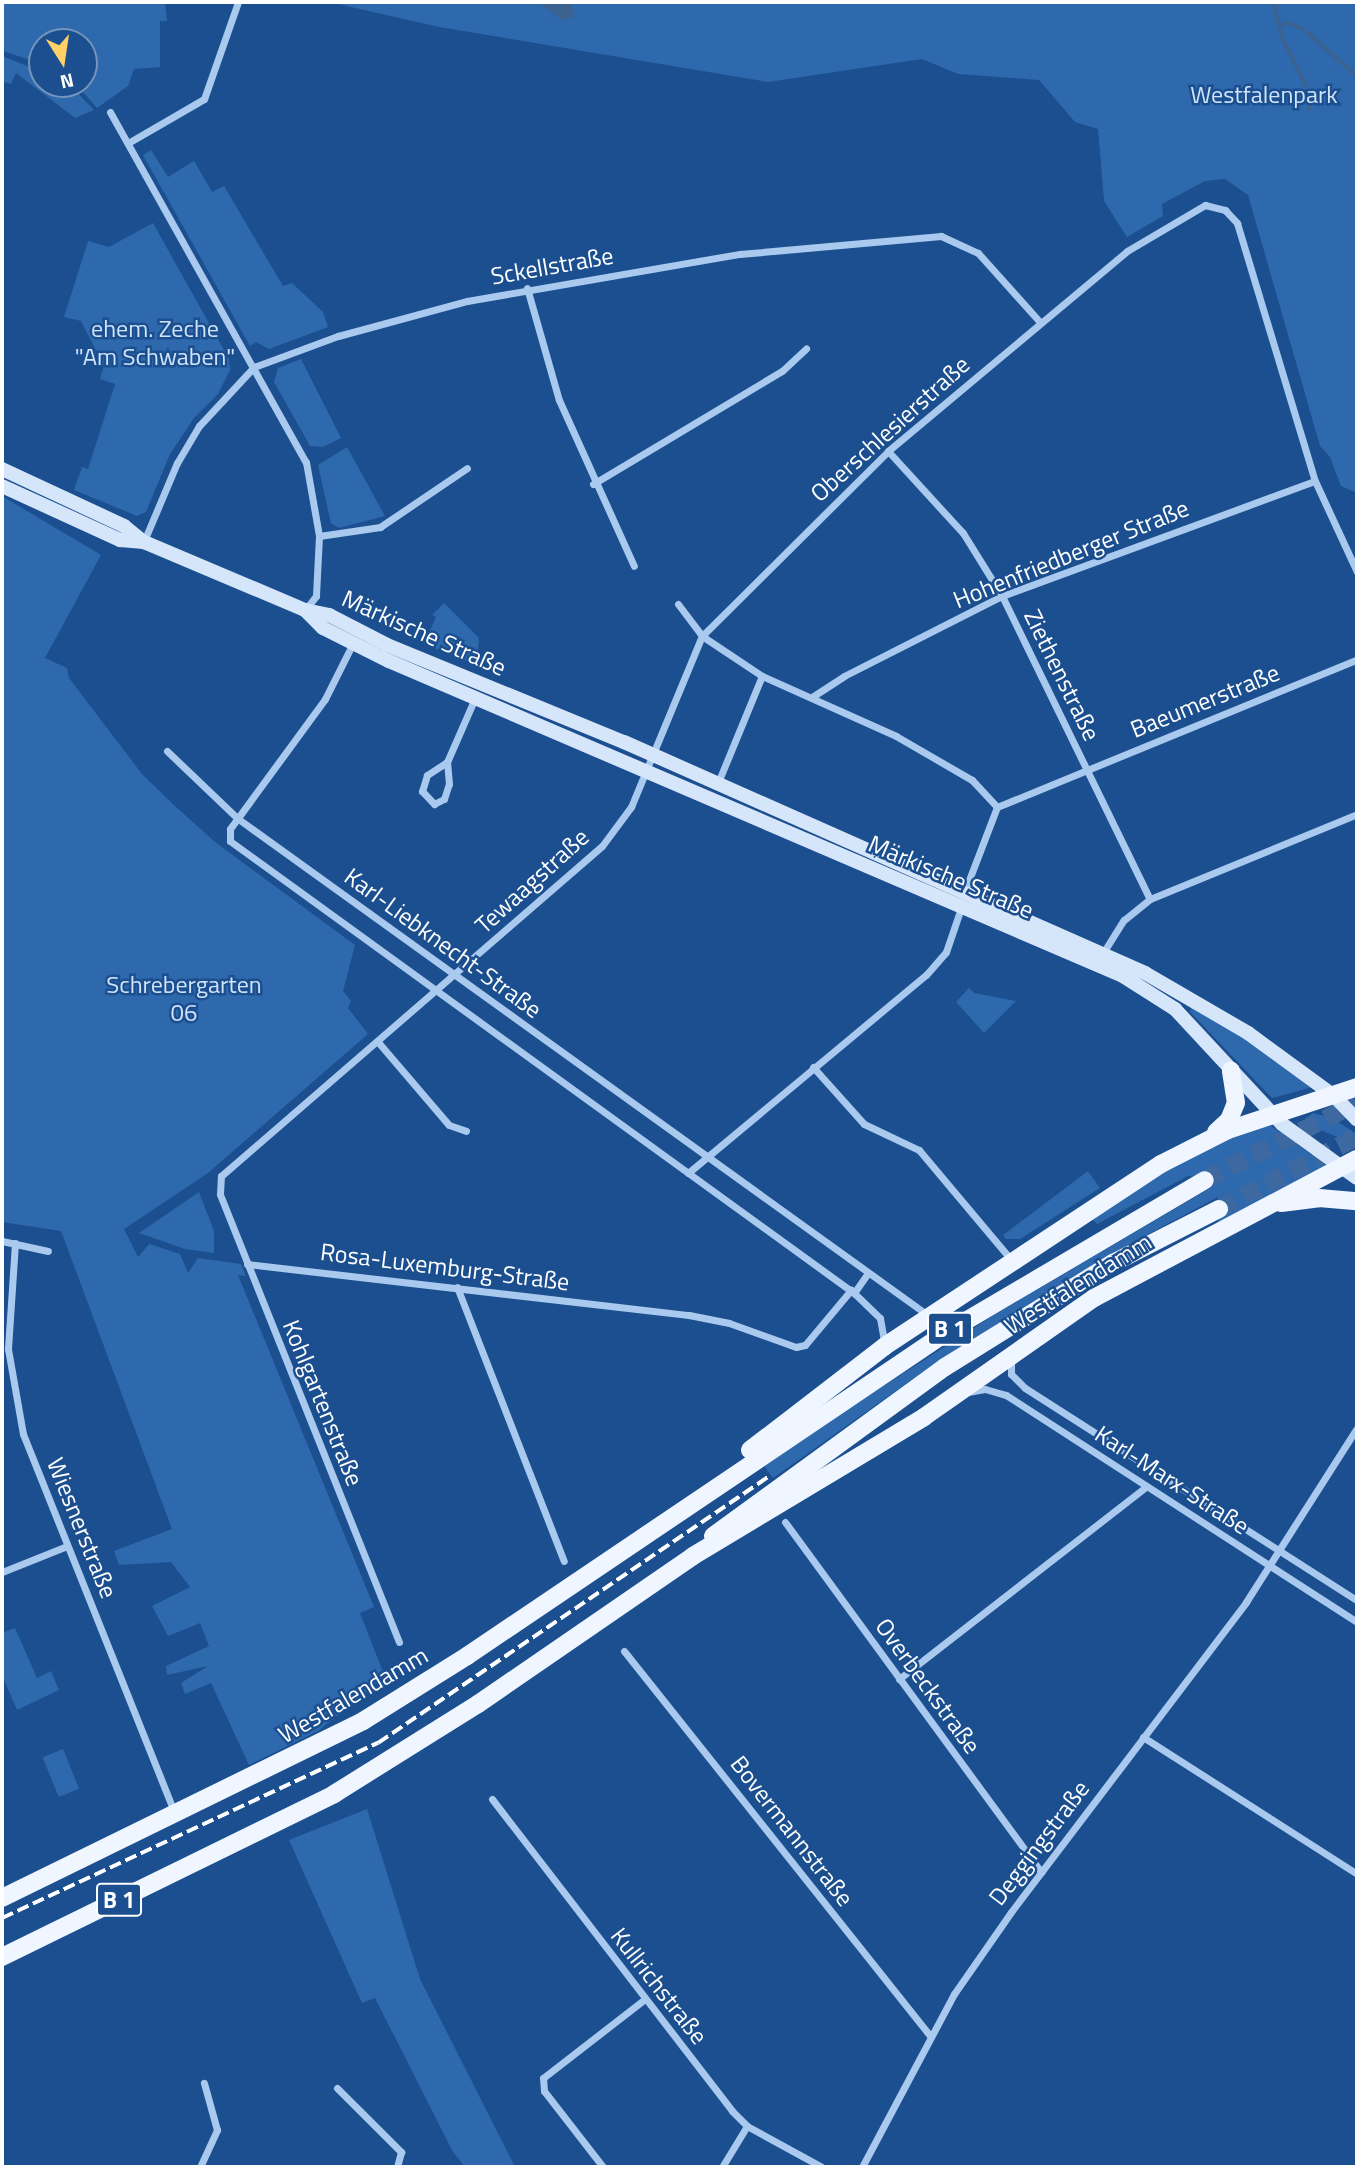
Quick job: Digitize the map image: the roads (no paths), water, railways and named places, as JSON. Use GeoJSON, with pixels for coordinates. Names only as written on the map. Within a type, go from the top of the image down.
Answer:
{"type":"FeatureCollection","features":[{"type":"Feature","properties":{"kind":"main road","name":"Märkische Straße"},"geometry":{"type":"LineString","coordinates":[[2,469],[124,526],[144,542],[305,610],[329,615],[387,645],[651,754],[963,899],[1138,984],[1175,1009],[1274,1113],[1349,1163],[1357,1178]]}},
{"type":"Feature","properties":{"kind":"main road","name":"Märkische Straße"},"geometry":{"type":"LineString","coordinates":[[2,486],[120,540],[144,542]]}},
{"type":"Feature","properties":{"kind":"main road","name":"Märkische Straße"},"geometry":{"type":"LineString","coordinates":[[305,610],[323,628],[353,643],[645,773],[1103,953],[1248,1033],[1334,1096],[1357,1121]]}},
{"type":"Feature","properties":{"kind":"main road"},"geometry":{"type":"LineString","coordinates":[[1209,1138],[1233,1113],[1237,1095],[1231,1070]]}},
{"type":"Feature","properties":{"kind":"main road","name":"Westfalendamm"},"geometry":{"type":"LineString","coordinates":[[705,1493],[721,1472],[885,1346],[1134,1181],[1209,1138],[1274,1113],[1357,1087]]}},
{"type":"Feature","properties":{"kind":"main road","name":"Westfalendamm"},"geometry":{"type":"LineString","coordinates":[[2,1957],[334,1794],[478,1704],[693,1556],[961,1393],[1094,1298],[1257,1209],[1349,1163]]}},
{"type":"Feature","properties":{"kind":"main road","name":"Westfalendamm"},"geometry":{"type":"LineString","coordinates":[[3,1894],[176,1816],[320,1745],[467,1656],[947,1332],[1205,1180]]}},
{"type":"Feature","properties":{"kind":"main road"},"geometry":{"type":"LineString","coordinates":[[1257,1209],[1309,1199],[1357,1201]]}},
{"type":"Feature","properties":{"kind":"main road","name":"Westfalendamm"},"geometry":{"type":"LineString","coordinates":[[693,1556],[735,1518],[945,1367],[1112,1263],[1219,1209]]}},
{"type":"Feature","properties":{"kind":"street"},"geometry":{"type":"LineString","coordinates":[[128,143],[204,99],[237,2]]}},
{"type":"Feature","properties":{"kind":"street"},"geometry":{"type":"LineString","coordinates":[[110,112],[306,462],[319,536],[316,596],[305,610]]}},
{"type":"Feature","properties":{"kind":"street","name":"Oberschlesierstraße"},"geometry":{"type":"LineString","coordinates":[[651,754],[702,636],[888,451],[1040,322],[1170,222],[1205,205],[1225,210],[1237,223],[1315,481]]}},
{"type":"Feature","properties":{"kind":"street","name":"Sckellstraße"},"geometry":{"type":"LineString","coordinates":[[144,542],[177,463],[199,426],[254,367],[389,320],[527,288],[740,254],[941,236],[978,253],[1040,322]]}},
{"type":"Feature","properties":{"kind":"street"},"geometry":{"type":"LineString","coordinates":[[527,288],[544,360],[593,484],[634,566]]}},
{"type":"Feature","properties":{"kind":"street"},"geometry":{"type":"LineString","coordinates":[[593,484],[782,371],[806,349]]}},
{"type":"Feature","properties":{"kind":"street","name":"Ziethenstraße"},"geometry":{"type":"LineString","coordinates":[[888,451],[963,533],[1002,596],[1150,899]]}},
{"type":"Feature","properties":{"kind":"street"},"geometry":{"type":"LineString","coordinates":[[319,536],[380,527],[467,468]]}},
{"type":"Feature","properties":{"kind":"street"},"geometry":{"type":"LineString","coordinates":[[1315,481],[1357,572]]}},
{"type":"Feature","properties":{"kind":"street","name":"Hohenfriedberger Straße"},"geometry":{"type":"LineString","coordinates":[[812,697],[844,676],[1002,596],[1315,481]]}},
{"type":"Feature","properties":{"kind":"street"},"geometry":{"type":"LineString","coordinates":[[678,604],[702,636],[762,676],[896,736],[972,780],[997,807],[936,965],[704,1156],[688,1173]]}},
{"type":"Feature","properties":{"kind":"street"},"geometry":{"type":"LineString","coordinates":[[237,818],[325,699],[353,643]]}},
{"type":"Feature","properties":{"kind":"street","name":"Baeumerstraße"},"geometry":{"type":"LineString","coordinates":[[997,807],[1357,659]]}},
{"type":"Feature","properties":{"kind":"street"},"geometry":{"type":"LineString","coordinates":[[716,785],[762,676]]}},
{"type":"Feature","properties":{"kind":"street","name":"Märkische Straße"},"geometry":{"type":"LineString","coordinates":[[447,762],[427,775],[422,791],[434,804],[444,799],[449,784],[447,762],[475,698]]}},
{"type":"Feature","properties":{"kind":"street","name":"Karl-Liebknecht-Straße"},"geometry":{"type":"LineString","coordinates":[[167,751],[237,818],[930,1316]]}},
{"type":"Feature","properties":{"kind":"street","name":"Tewaagstraße"},"geometry":{"type":"LineString","coordinates":[[221,1176],[602,846],[632,807],[651,754]]}},
{"type":"Feature","properties":{"kind":"street"},"geometry":{"type":"LineString","coordinates":[[1103,953],[1124,919],[1150,899],[1357,814]]}},
{"type":"Feature","properties":{"kind":"street","name":"Karl-Liebknecht-Straße"},"geometry":{"type":"LineString","coordinates":[[237,818],[228,836],[436,992],[852,1291],[880,1318],[885,1346]]}},
{"type":"Feature","properties":{"kind":"street"},"geometry":{"type":"LineString","coordinates":[[378,1042],[449,1125],[466,1131]]}},
{"type":"Feature","properties":{"kind":"street"},"geometry":{"type":"LineString","coordinates":[[813,1067],[864,1124],[919,1150],[1014,1263]]}},
{"type":"Feature","properties":{"kind":"street","name":"Kohlgartenstraße"},"geometry":{"type":"LineString","coordinates":[[221,1176],[220,1195],[399,1642]]}},
{"type":"Feature","properties":{"kind":"street"},"geometry":{"type":"LineString","coordinates":[[2,1241],[48,1251]]}},
{"type":"Feature","properties":{"kind":"street","name":"Wiesnerstraße"},"geometry":{"type":"LineString","coordinates":[[15,1243],[8,1313],[13,1390],[23,1434],[176,1816]]}},
{"type":"Feature","properties":{"kind":"street","name":"Rosa-Luxemburg-Straße"},"geometry":{"type":"LineString","coordinates":[[247,1264],[639,1309],[729,1323],[796,1347],[804,1345],[852,1291]]}},
{"type":"Feature","properties":{"kind":"street"},"geometry":{"type":"LineString","coordinates":[[852,1291],[868,1273]]}},
{"type":"Feature","properties":{"kind":"street"},"geometry":{"type":"LineString","coordinates":[[457,1287],[564,1561]]}},
{"type":"Feature","properties":{"kind":"street","name":"Karl-Marx-Straße"},"geometry":{"type":"LineString","coordinates":[[1013,1354],[1009,1367],[1017,1382],[1357,1600]]}},
{"type":"Feature","properties":{"kind":"street","name":"Karl-Marx-Straße"},"geometry":{"type":"LineString","coordinates":[[961,1393],[985,1389],[1006,1395],[1146,1487],[1273,1563],[1357,1622]]}},
{"type":"Feature","properties":{"kind":"street","name":"Deggingstraße"},"geometry":{"type":"LineString","coordinates":[[862,2167],[930,2036],[972,1967],[1273,1563],[1357,1428]]}},
{"type":"Feature","properties":{"kind":"street"},"geometry":{"type":"LineString","coordinates":[[900,1679],[1146,1487]]}},
{"type":"Feature","properties":{"kind":"street","name":"Overbeckstraße"},"geometry":{"type":"LineString","coordinates":[[785,1522],[1041,1872]]}},
{"type":"Feature","properties":{"kind":"street"},"geometry":{"type":"LineString","coordinates":[[2,1572],[67,1546]]}},
{"type":"Feature","properties":{"kind":"street","name":"Bovermannstraße"},"geometry":{"type":"LineString","coordinates":[[624,1651],[930,2036]]}},
{"type":"Feature","properties":{"kind":"street"},"geometry":{"type":"LineString","coordinates":[[1143,1737],[1357,1874]]}},
{"type":"Feature","properties":{"kind":"street","name":"Kullrichstraße"},"geometry":{"type":"LineString","coordinates":[[492,1799],[645,1999],[747,2126],[822,2167]]}},
{"type":"Feature","properties":{"kind":"street"},"geometry":{"type":"LineString","coordinates":[[603,2167],[544,2091],[543,2078],[645,1999]]}},
{"type":"Feature","properties":{"kind":"street"},"geometry":{"type":"LineString","coordinates":[[200,2167],[216,2130],[204,2083]]}},
{"type":"Feature","properties":{"kind":"street"},"geometry":{"type":"LineString","coordinates":[[337,2088],[401,2152],[397,2167]]}},
{"type":"Feature","properties":{"kind":"street"},"geometry":{"type":"LineString","coordinates":[[722,2167],[747,2126]]}},
{"type":"Feature","properties":{"kind":"waterway"},"geometry":{"type":"LineString","coordinates":[[1274,2],[1282,37],[1306,85]]}},
{"type":"Feature","properties":{"kind":"waterway"},"geometry":{"type":"LineString","coordinates":[[1280,25],[1289,23],[1302,29]]}},
{"type":"Feature","properties":{"kind":"waterway"},"geometry":{"type":"LineString","coordinates":[[1307,32],[1357,76]]}},
{"type":"Feature","properties":{"kind":"waterway"},"geometry":{"type":"LineString","coordinates":[[1308,91],[1310,109]]}},
{"type":"Feature","properties":{"kind":"tunnel"},"geometry":{"type":"LineString","coordinates":[[1205,1180],[1357,1103]]}},
{"type":"Feature","properties":{"kind":"tunnel"},"geometry":{"type":"LineString","coordinates":[[1219,1209],[1357,1137]]}},
{"type":"Feature","properties":{"kind":"railway"},"geometry":{"type":"LineString","coordinates":[[2,1918],[378,1743],[768,1477]]}},
{"type":"Feature","properties":{"kind":"park label","name":"Westfalenpark"},"geometry":{"type":"Point","coordinates":[1264,95]}},
{"type":"Feature","properties":{"kind":"park label","name":"ehem. Zeche \"Am Schwaben\""},"geometry":{"type":"Point","coordinates":[155,343]}},
{"type":"Feature","properties":{"kind":"park label","name":"Schrebergarten 06"},"geometry":{"type":"Point","coordinates":[184,999]}}]}
